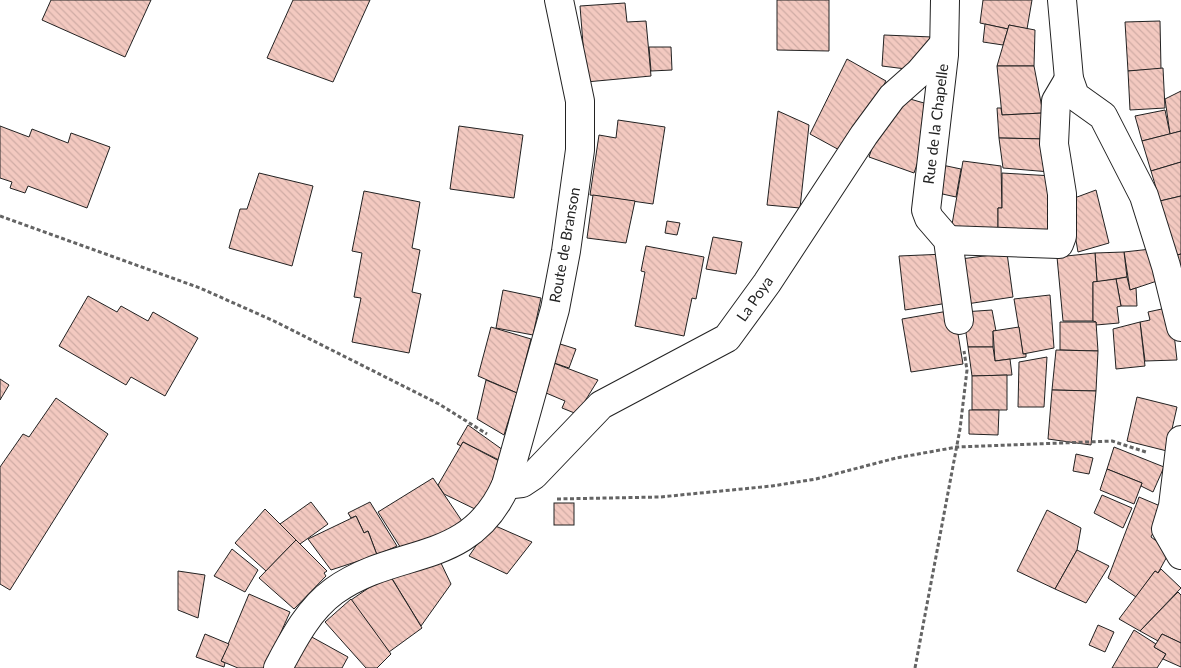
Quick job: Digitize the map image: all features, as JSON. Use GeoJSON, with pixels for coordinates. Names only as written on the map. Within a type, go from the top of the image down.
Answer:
{"type":"FeatureCollection","features":[{"type":"Feature","properties":{"kind":"street","name":"Route de Branson"},"geometry":{"type":"LineString","coordinates":[[278,668],[311,612],[334,591],[368,572],[456,543],[477,527],[497,506],[506,485],[554,309],[566,252],[580,150],[580,102],[559,0]]}},
{"type":"Feature","properties":{"kind":"street","name":"Rue de la Chapelle"},"geometry":{"type":"LineString","coordinates":[[945,0],[944,55],[926,210],[929,218],[948,240]]}},
{"type":"Feature","properties":{"kind":"street"},"geometry":{"type":"LineString","coordinates":[[1062,0],[1069,79],[1075,96],[1102,116],[1144,196],[1166,266],[1181,327]]}},
{"type":"Feature","properties":{"kind":"street","name":"La Poya"},"geometry":{"type":"LineString","coordinates":[[506,485],[522,483],[534,475],[601,405],[727,338],[767,283],[864,135],[892,97],[919,73],[944,45]]}},
{"type":"Feature","properties":{"kind":"street"},"geometry":{"type":"LineString","coordinates":[[960,320],[948,240],[1059,244],[1062,236],[1062,194],[1054,144],[1056,101],[1069,79]]}},
{"type":"Feature","properties":{"kind":"street"},"geometry":{"type":"LineString","coordinates":[[1179,452],[1173,506],[1166,529],[1181,555]]}},
{"type":"Feature","properties":{"kind":"path"},"geometry":{"type":"LineString","coordinates":[[0,216],[200,288],[274,321],[439,404],[516,452]]}},
{"type":"Feature","properties":{"kind":"path"},"geometry":{"type":"LineString","coordinates":[[916,668],[957,447],[967,370],[960,320]]}},
{"type":"Feature","properties":{"kind":"path"},"geometry":{"type":"LineString","coordinates":[[555,499],[660,496],[772,486],[816,478],[896,458],[957,447],[1112,441],[1179,452]]}},
{"type":"Feature","properties":{"kind":"building"},"geometry":{"type":"Polygon","coordinates":[[[51,0],[151,0],[125,57],[42,20],[51,0]]]}},
{"type":"Feature","properties":{"kind":"building"},"geometry":{"type":"Polygon","coordinates":[[[293,0],[370,0],[333,82],[267,58],[293,0]]]}},
{"type":"Feature","properties":{"kind":"building"},"geometry":{"type":"Polygon","coordinates":[[[777,0],[829,0],[829,51],[777,50],[777,0]]]}},
{"type":"Feature","properties":{"kind":"building"},"geometry":{"type":"Polygon","coordinates":[[[983,0],[1032,0],[1027,29],[1009,25],[1008,29],[980,23],[983,0]]]}},
{"type":"Feature","properties":{"kind":"building"},"geometry":{"type":"Polygon","coordinates":[[[625,3],[627,22],[646,21],[651,76],[586,82],[580,6],[625,3]]]}},
{"type":"Feature","properties":{"kind":"building"},"geometry":{"type":"Polygon","coordinates":[[[1160,21],[1161,69],[1128,71],[1125,22],[1160,21]]]}},
{"type":"Feature","properties":{"kind":"building"},"geometry":{"type":"Polygon","coordinates":[[[985,24],[1008,29],[1003,45],[983,42],[985,24]]]}},
{"type":"Feature","properties":{"kind":"building"},"geometry":{"type":"Polygon","coordinates":[[[1009,25],[1035,30],[1034,66],[997,66],[1009,25]]]}},
{"type":"Feature","properties":{"kind":"building"},"geometry":{"type":"Polygon","coordinates":[[[884,35],[932,37],[914,70],[882,66],[884,35]]]}},
{"type":"Feature","properties":{"kind":"building"},"geometry":{"type":"Polygon","coordinates":[[[649,47],[671,47],[672,70],[651,71],[649,47]]]}},
{"type":"Feature","properties":{"kind":"building"},"geometry":{"type":"Polygon","coordinates":[[[847,59],[886,81],[868,115],[843,152],[810,134],[847,59]]]}},
{"type":"Feature","properties":{"kind":"building"},"geometry":{"type":"Polygon","coordinates":[[[997,66],[1034,66],[1043,113],[1002,115],[997,66]]]}},
{"type":"Feature","properties":{"kind":"building"},"geometry":{"type":"Polygon","coordinates":[[[1163,68],[1165,108],[1130,110],[1128,71],[1163,68]]]}},
{"type":"Feature","properties":{"kind":"building"},"geometry":{"type":"Polygon","coordinates":[[[1181,91],[1181,131],[1170,134],[1165,99],[1181,91]]]}},
{"type":"Feature","properties":{"kind":"building"},"geometry":{"type":"Polygon","coordinates":[[[903,97],[931,105],[927,136],[914,173],[869,157],[879,127],[903,97]]]}},
{"type":"Feature","properties":{"kind":"building"},"geometry":{"type":"Polygon","coordinates":[[[997,108],[1001,108],[1002,115],[1043,113],[1047,139],[999,138],[997,108]]]}},
{"type":"Feature","properties":{"kind":"building"},"geometry":{"type":"Polygon","coordinates":[[[1165,110],[1170,134],[1142,141],[1135,116],[1165,110]]]}},
{"type":"Feature","properties":{"kind":"building"},"geometry":{"type":"Polygon","coordinates":[[[778,111],[809,125],[800,208],[767,205],[778,111]]]}},
{"type":"Feature","properties":{"kind":"building"},"geometry":{"type":"Polygon","coordinates":[[[618,120],[665,127],[653,204],[590,195],[599,135],[616,138],[618,120]]]}},
{"type":"Feature","properties":{"kind":"building"},"geometry":{"type":"Polygon","coordinates":[[[0,126],[29,137],[32,129],[68,143],[71,133],[110,147],[87,208],[28,186],[25,193],[10,188],[12,182],[0,178],[0,126]]]}},
{"type":"Feature","properties":{"kind":"building"},"geometry":{"type":"Polygon","coordinates":[[[459,126],[523,135],[514,198],[450,189],[459,126]]]}},
{"type":"Feature","properties":{"kind":"building"},"geometry":{"type":"Polygon","coordinates":[[[1181,131],[1181,162],[1151,171],[1142,141],[1181,131]]]}},
{"type":"Feature","properties":{"kind":"building"},"geometry":{"type":"Polygon","coordinates":[[[999,138],[1047,139],[1050,172],[1003,168],[999,138]]]}},
{"type":"Feature","properties":{"kind":"building"},"geometry":{"type":"Polygon","coordinates":[[[963,161],[1001,166],[1002,208],[998,208],[998,240],[950,236],[963,161]]]}},
{"type":"Feature","properties":{"kind":"building"},"geometry":{"type":"Polygon","coordinates":[[[1181,162],[1181,196],[1160,201],[1151,171],[1181,162]]]}},
{"type":"Feature","properties":{"kind":"building"},"geometry":{"type":"Polygon","coordinates":[[[942,165],[961,169],[956,197],[938,193],[942,165]]]}},
{"type":"Feature","properties":{"kind":"building"},"geometry":{"type":"Polygon","coordinates":[[[259,173],[313,186],[292,266],[229,248],[240,209],[247,209],[259,173]]]}},
{"type":"Feature","properties":{"kind":"building"},"geometry":{"type":"Polygon","coordinates":[[[1002,173],[1053,176],[1058,241],[998,240],[998,208],[1002,208],[1002,173]]]}},
{"type":"Feature","properties":{"kind":"building"},"geometry":{"type":"Polygon","coordinates":[[[1096,190],[1109,243],[1078,252],[1069,200],[1096,190]]]}},
{"type":"Feature","properties":{"kind":"building"},"geometry":{"type":"Polygon","coordinates":[[[364,191],[420,202],[412,248],[420,250],[412,292],[421,294],[409,353],[352,342],[361,298],[354,297],[362,253],[352,251],[364,191]]]}},
{"type":"Feature","properties":{"kind":"building"},"geometry":{"type":"Polygon","coordinates":[[[593,195],[635,201],[626,243],[587,238],[593,195]]]}},
{"type":"Feature","properties":{"kind":"building"},"geometry":{"type":"Polygon","coordinates":[[[1181,196],[1181,254],[1172,256],[1160,201],[1181,196]]]}},
{"type":"Feature","properties":{"kind":"building"},"geometry":{"type":"Polygon","coordinates":[[[667,221],[680,223],[677,235],[665,233],[667,221]]]}},
{"type":"Feature","properties":{"kind":"building"},"geometry":{"type":"Polygon","coordinates":[[[713,237],[742,242],[736,274],[706,269],[713,237]]]}},
{"type":"Feature","properties":{"kind":"building"},"geometry":{"type":"Polygon","coordinates":[[[646,246],[704,257],[696,299],[692,298],[684,336],[635,326],[645,272],[641,271],[646,246]]]}},
{"type":"Feature","properties":{"kind":"building"},"geometry":{"type":"Polygon","coordinates":[[[1151,249],[1160,280],[1130,290],[1124,252],[1151,249]]]}},
{"type":"Feature","properties":{"kind":"building"},"geometry":{"type":"Polygon","coordinates":[[[1124,252],[1127,277],[1097,282],[1095,253],[1124,252]]]}},
{"type":"Feature","properties":{"kind":"building"},"geometry":{"type":"Polygon","coordinates":[[[1007,253],[1013,297],[960,305],[953,260],[1007,253]]]}},
{"type":"Feature","properties":{"kind":"building"},"geometry":{"type":"Polygon","coordinates":[[[1095,253],[1097,282],[1093,282],[1093,321],[1063,321],[1057,257],[1095,253]]]}},
{"type":"Feature","properties":{"kind":"building"},"geometry":{"type":"Polygon","coordinates":[[[946,254],[954,302],[905,310],[899,256],[946,254]]]}},
{"type":"Feature","properties":{"kind":"building"},"geometry":{"type":"Polygon","coordinates":[[[1181,254],[1181,289],[1174,256],[1181,254]]]}},
{"type":"Feature","properties":{"kind":"building"},"geometry":{"type":"Polygon","coordinates":[[[1127,277],[1130,290],[1136,288],[1137,306],[1121,306],[1116,279],[1127,277]]]}},
{"type":"Feature","properties":{"kind":"building"},"geometry":{"type":"Polygon","coordinates":[[[1116,279],[1121,306],[1117,307],[1119,323],[1096,325],[1096,322],[1093,321],[1093,282],[1116,279]]]}},
{"type":"Feature","properties":{"kind":"building"},"geometry":{"type":"Polygon","coordinates":[[[503,290],[541,298],[533,335],[496,328],[503,290]]]}},
{"type":"Feature","properties":{"kind":"building"},"geometry":{"type":"Polygon","coordinates":[[[1050,295],[1054,348],[1023,354],[1014,299],[1050,295]]]}},
{"type":"Feature","properties":{"kind":"building"},"geometry":{"type":"Polygon","coordinates":[[[88,296],[117,312],[121,306],[148,321],[153,312],[198,338],[165,396],[131,377],[126,385],[59,346],[88,296]]]}},
{"type":"Feature","properties":{"kind":"building"},"geometry":{"type":"Polygon","coordinates":[[[1171,307],[1177,360],[1145,361],[1140,322],[1150,320],[1148,312],[1171,307]]]}},
{"type":"Feature","properties":{"kind":"building"},"geometry":{"type":"Polygon","coordinates":[[[954,310],[963,364],[911,372],[902,319],[954,310]]]}},
{"type":"Feature","properties":{"kind":"building"},"geometry":{"type":"Polygon","coordinates":[[[992,310],[996,331],[993,331],[993,347],[968,347],[963,312],[992,310]]]}},
{"type":"Feature","properties":{"kind":"building"},"geometry":{"type":"Polygon","coordinates":[[[1060,322],[1096,322],[1098,351],[1060,350],[1060,322]]]}},
{"type":"Feature","properties":{"kind":"building"},"geometry":{"type":"Polygon","coordinates":[[[1140,322],[1145,366],[1116,369],[1113,329],[1140,322]]]}},
{"type":"Feature","properties":{"kind":"building"},"geometry":{"type":"Polygon","coordinates":[[[491,327],[531,339],[517,393],[478,376],[491,327]]]}},
{"type":"Feature","properties":{"kind":"building"},"geometry":{"type":"Polygon","coordinates":[[[1019,327],[1023,354],[1026,354],[1026,357],[995,361],[993,331],[1019,327]]]}},
{"type":"Feature","properties":{"kind":"building"},"geometry":{"type":"Polygon","coordinates":[[[557,343],[576,349],[569,368],[551,362],[557,343]]]}},
{"type":"Feature","properties":{"kind":"building"},"geometry":{"type":"Polygon","coordinates":[[[968,347],[993,347],[995,361],[1010,359],[1012,375],[972,376],[968,347]]]}},
{"type":"Feature","properties":{"kind":"building"},"geometry":{"type":"Polygon","coordinates":[[[1056,350],[1098,351],[1096,391],[1052,390],[1056,350]]]}},
{"type":"Feature","properties":{"kind":"building"},"geometry":{"type":"Polygon","coordinates":[[[1047,357],[1044,407],[1018,407],[1019,362],[1047,357]]]}},
{"type":"Feature","properties":{"kind":"building"},"geometry":{"type":"Polygon","coordinates":[[[551,362],[598,380],[577,414],[562,408],[565,401],[539,390],[551,362]]]}},
{"type":"Feature","properties":{"kind":"building"},"geometry":{"type":"Polygon","coordinates":[[[1007,375],[1007,410],[972,410],[972,376],[1007,375]]]}},
{"type":"Feature","properties":{"kind":"building"},"geometry":{"type":"Polygon","coordinates":[[[0,379],[9,385],[0,400],[0,379]]]}},
{"type":"Feature","properties":{"kind":"building"},"geometry":{"type":"Polygon","coordinates":[[[486,380],[517,393],[504,435],[477,419],[486,380]]]}},
{"type":"Feature","properties":{"kind":"building"},"geometry":{"type":"Polygon","coordinates":[[[1052,390],[1096,391],[1091,445],[1048,439],[1052,390]]]}},
{"type":"Feature","properties":{"kind":"building"},"geometry":{"type":"Polygon","coordinates":[[[1137,397],[1177,407],[1167,451],[1127,441],[1137,397]]]}},
{"type":"Feature","properties":{"kind":"building"},"geometry":{"type":"Polygon","coordinates":[[[56,398],[108,434],[10,590],[0,584],[0,467],[23,434],[29,437],[56,398]]]}},
{"type":"Feature","properties":{"kind":"building"},"geometry":{"type":"Polygon","coordinates":[[[969,410],[999,410],[998,435],[969,434],[969,410]]]}},
{"type":"Feature","properties":{"kind":"building"},"geometry":{"type":"Polygon","coordinates":[[[468,425],[503,450],[499,460],[463,442],[461,446],[457,444],[468,425]]]}},
{"type":"Feature","properties":{"kind":"building"},"geometry":{"type":"Polygon","coordinates":[[[463,442],[503,463],[477,510],[444,494],[438,485],[463,442]]]}},
{"type":"Feature","properties":{"kind":"building"},"geometry":{"type":"Polygon","coordinates":[[[1114,447],[1164,467],[1153,492],[1141,486],[1142,483],[1107,469],[1114,447]]]}},
{"type":"Feature","properties":{"kind":"building"},"geometry":{"type":"Polygon","coordinates":[[[1076,454],[1093,458],[1089,474],[1073,471],[1076,454]]]}},
{"type":"Feature","properties":{"kind":"building"},"geometry":{"type":"Polygon","coordinates":[[[1107,469],[1142,483],[1134,504],[1100,490],[1107,469]]]}},
{"type":"Feature","properties":{"kind":"building"},"geometry":{"type":"Polygon","coordinates":[[[433,478],[464,524],[404,553],[378,512],[433,478]]]}},
{"type":"Feature","properties":{"kind":"building"},"geometry":{"type":"Polygon","coordinates":[[[1102,495],[1132,508],[1123,528],[1094,513],[1102,495]]]}},
{"type":"Feature","properties":{"kind":"building"},"geometry":{"type":"Polygon","coordinates":[[[1139,497],[1165,508],[1151,537],[1170,551],[1158,573],[1155,571],[1136,597],[1108,578],[1139,497]]]}},
{"type":"Feature","properties":{"kind":"building"},"geometry":{"type":"Polygon","coordinates":[[[311,502],[328,524],[300,544],[280,524],[311,502]]]}},
{"type":"Feature","properties":{"kind":"building"},"geometry":{"type":"Polygon","coordinates":[[[370,502],[397,546],[377,555],[368,531],[364,533],[356,516],[351,518],[348,513],[370,502]]]}},
{"type":"Feature","properties":{"kind":"building"},"geometry":{"type":"Polygon","coordinates":[[[554,503],[574,503],[574,525],[554,525],[554,503]]]}},
{"type":"Feature","properties":{"kind":"building"},"geometry":{"type":"Polygon","coordinates":[[[265,509],[296,540],[266,571],[235,543],[265,509]]]}},
{"type":"Feature","properties":{"kind":"building"},"geometry":{"type":"Polygon","coordinates":[[[1047,510],[1081,528],[1077,550],[1055,589],[1017,571],[1047,510]]]}},
{"type":"Feature","properties":{"kind":"building"},"geometry":{"type":"Polygon","coordinates":[[[356,516],[364,533],[368,531],[377,555],[331,570],[308,539],[356,516]]]}},
{"type":"Feature","properties":{"kind":"building"},"geometry":{"type":"Polygon","coordinates":[[[491,524],[532,542],[507,574],[469,556],[491,524]]]}},
{"type":"Feature","properties":{"kind":"building"},"geometry":{"type":"Polygon","coordinates":[[[296,540],[327,571],[324,573],[326,576],[294,609],[259,578],[296,540]]]}},
{"type":"Feature","properties":{"kind":"building"},"geometry":{"type":"Polygon","coordinates":[[[232,549],[258,570],[245,592],[214,576],[232,549]]]}},
{"type":"Feature","properties":{"kind":"building"},"geometry":{"type":"Polygon","coordinates":[[[1077,550],[1109,566],[1086,603],[1055,589],[1077,550]]]}},
{"type":"Feature","properties":{"kind":"building"},"geometry":{"type":"Polygon","coordinates":[[[440,561],[451,584],[421,626],[391,577],[440,561]]]}},
{"type":"Feature","properties":{"kind":"building"},"geometry":{"type":"Polygon","coordinates":[[[1161,569],[1181,588],[1140,631],[1119,619],[1155,571],[1158,573],[1161,569]]]}},
{"type":"Feature","properties":{"kind":"building"},"geometry":{"type":"Polygon","coordinates":[[[178,571],[205,575],[198,618],[178,610],[178,571]]]}},
{"type":"Feature","properties":{"kind":"building"},"geometry":{"type":"Polygon","coordinates":[[[389,574],[422,628],[389,652],[351,600],[389,574]]]}},
{"type":"Feature","properties":{"kind":"building"},"geometry":{"type":"Polygon","coordinates":[[[1178,592],[1181,595],[1181,643],[1162,634],[1158,641],[1140,631],[1178,592]]]}},
{"type":"Feature","properties":{"kind":"building"},"geometry":{"type":"Polygon","coordinates":[[[249,594],[290,612],[265,668],[238,668],[221,661],[249,594]]]}},
{"type":"Feature","properties":{"kind":"building"},"geometry":{"type":"Polygon","coordinates":[[[351,599],[391,654],[377,668],[366,668],[325,622],[351,599]]]}},
{"type":"Feature","properties":{"kind":"building"},"geometry":{"type":"Polygon","coordinates":[[[1098,625],[1114,632],[1105,652],[1089,645],[1098,625]]]}},
{"type":"Feature","properties":{"kind":"building"},"geometry":{"type":"Polygon","coordinates":[[[1134,630],[1156,644],[1154,647],[1166,654],[1157,668],[1112,668],[1134,630]]]}},
{"type":"Feature","properties":{"kind":"building"},"geometry":{"type":"Polygon","coordinates":[[[205,634],[229,644],[221,661],[225,663],[224,667],[196,657],[205,634]]]}},
{"type":"Feature","properties":{"kind":"building"},"geometry":{"type":"Polygon","coordinates":[[[1162,634],[1181,643],[1181,667],[1163,659],[1166,654],[1154,647],[1162,634]]]}},
{"type":"Feature","properties":{"kind":"building"},"geometry":{"type":"Polygon","coordinates":[[[310,636],[348,657],[342,668],[292,668],[310,636]]]}}]}
